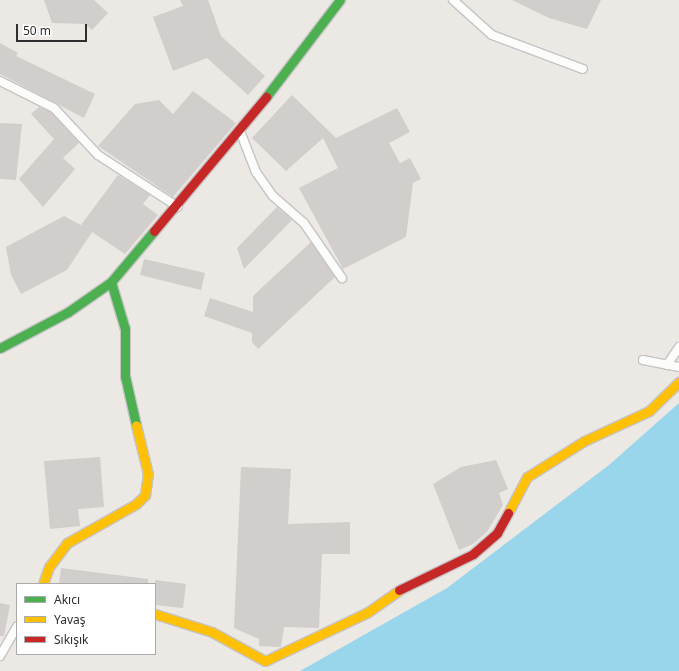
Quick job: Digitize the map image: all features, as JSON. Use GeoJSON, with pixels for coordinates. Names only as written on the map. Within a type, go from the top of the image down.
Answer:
{"type":"FeatureCollection","features":[{"type":"Feature","properties":{"kind":"street"},"geometry":{"type":"LineString","coordinates":[[0,348],[68,312],[111,282],[178,207],[240,132],[340,0]]}},
{"type":"Feature","properties":{"kind":"street"},"geometry":{"type":"LineString","coordinates":[[453,0],[492,35],[583,69]]}},
{"type":"Feature","properties":{"kind":"street"},"geometry":{"type":"LineString","coordinates":[[0,81],[54,108],[98,155],[178,207]]}},
{"type":"Feature","properties":{"kind":"street"},"geometry":{"type":"LineString","coordinates":[[240,132],[256,172],[273,196],[304,223],[342,278]]}},
{"type":"Feature","properties":{"kind":"street"},"geometry":{"type":"LineString","coordinates":[[43,583],[48,566],[67,543],[106,522],[145,495],[148,474],[125,376],[125,329],[111,282]]}},
{"type":"Feature","properties":{"kind":"street"},"geometry":{"type":"LineString","coordinates":[[667,364],[679,347]]}},
{"type":"Feature","properties":{"kind":"street"},"geometry":{"type":"LineString","coordinates":[[643,360],[679,367]]}},
{"type":"Feature","properties":{"kind":"street"},"geometry":{"type":"LineString","coordinates":[[156,614],[212,632],[266,660],[277,657],[368,612],[405,586],[473,554],[497,533],[528,478],[584,441],[649,411],[679,382]]}},
{"type":"Feature","properties":{"kind":"street"},"geometry":{"type":"LineString","coordinates":[[0,656],[16,629]]}},
{"type":"Feature","properties":{"kind":"water"},"geometry":{"type":"Polygon","coordinates":[[[679,403],[679,671],[300,671],[447,588],[609,465],[679,403]]]}},
{"type":"Feature","properties":{"kind":"building"},"geometry":{"type":"Polygon","coordinates":[[[44,0],[94,0],[108,13],[92,30],[85,24],[52,23],[44,0]]]}},
{"type":"Feature","properties":{"kind":"building"},"geometry":{"type":"Polygon","coordinates":[[[180,0],[208,0],[221,36],[265,76],[248,95],[207,58],[173,71],[153,17],[183,6],[180,0]]]}},
{"type":"Feature","properties":{"kind":"building"},"geometry":{"type":"Polygon","coordinates":[[[512,0],[601,0],[587,29],[549,18],[512,0]]]}},
{"type":"Feature","properties":{"kind":"building"},"geometry":{"type":"Polygon","coordinates":[[[0,43],[18,53],[16,56],[95,94],[84,118],[0,74],[0,43]]]}},
{"type":"Feature","properties":{"kind":"building"},"geometry":{"type":"Polygon","coordinates":[[[193,91],[236,123],[173,197],[98,146],[135,104],[159,100],[173,114],[193,91]]]}},
{"type":"Feature","properties":{"kind":"building"},"geometry":{"type":"Polygon","coordinates":[[[292,95],[336,138],[397,108],[410,132],[389,143],[400,163],[410,158],[421,179],[413,183],[406,237],[343,269],[299,188],[338,168],[323,138],[286,171],[252,138],[292,95]]]}},
{"type":"Feature","properties":{"kind":"building"},"geometry":{"type":"Polygon","coordinates":[[[39,107],[51,112],[79,143],[63,158],[75,169],[43,207],[19,179],[54,139],[31,114],[39,107]]]}},
{"type":"Feature","properties":{"kind":"building"},"geometry":{"type":"Polygon","coordinates":[[[0,123],[22,124],[16,180],[0,179],[0,123]]]}},
{"type":"Feature","properties":{"kind":"building"},"geometry":{"type":"Polygon","coordinates":[[[118,175],[150,195],[143,204],[158,215],[125,254],[92,232],[67,270],[21,294],[11,275],[6,247],[64,216],[81,225],[118,175]]]}},
{"type":"Feature","properties":{"kind":"building"},"geometry":{"type":"Polygon","coordinates":[[[277,207],[292,220],[244,269],[237,248],[277,207]]]}},
{"type":"Feature","properties":{"kind":"building"},"geometry":{"type":"Polygon","coordinates":[[[311,242],[335,277],[258,349],[252,342],[252,333],[204,316],[210,298],[253,312],[253,296],[311,242]]]}},
{"type":"Feature","properties":{"kind":"building"},"geometry":{"type":"Polygon","coordinates":[[[144,259],[205,273],[201,290],[140,275],[144,259]]]}},
{"type":"Feature","properties":{"kind":"building"},"geometry":{"type":"Polygon","coordinates":[[[100,457],[104,507],[78,509],[80,526],[50,529],[44,461],[100,457]]]}},
{"type":"Feature","properties":{"kind":"building"},"geometry":{"type":"Polygon","coordinates":[[[496,460],[508,489],[499,493],[503,505],[487,532],[473,544],[459,550],[433,484],[461,467],[496,460]]]}},
{"type":"Feature","properties":{"kind":"building"},"geometry":{"type":"Polygon","coordinates":[[[241,467],[291,469],[288,524],[350,522],[350,554],[322,554],[319,628],[284,627],[281,647],[259,646],[259,639],[234,628],[241,467]]]}},
{"type":"Feature","properties":{"kind":"building"},"geometry":{"type":"Polygon","coordinates":[[[61,568],[148,579],[148,583],[59,583],[61,568]]]}},
{"type":"Feature","properties":{"kind":"building"},"geometry":{"type":"Polygon","coordinates":[[[155,580],[186,584],[183,608],[156,605],[155,580]]]}},
{"type":"Feature","properties":{"kind":"building"},"geometry":{"type":"Polygon","coordinates":[[[0,603],[10,605],[4,636],[0,636],[0,603]]]}},
{"type":"Feature","properties":{"kind":"traffic: fast"},"geometry":{"type":"LineString","coordinates":[[266,97],[340,0]]}},
{"type":"Feature","properties":{"kind":"traffic: fast"},"geometry":{"type":"LineString","coordinates":[[0,348],[68,312],[111,282],[154,231]]}},
{"type":"Feature","properties":{"kind":"traffic: fast"},"geometry":{"type":"LineString","coordinates":[[111,282],[125,329],[125,376],[136,425]]}},
{"type":"Feature","properties":{"kind":"traffic: slow"},"geometry":{"type":"LineString","coordinates":[[508,513],[527,477],[584,441],[649,411],[679,382]]}},
{"type":"Feature","properties":{"kind":"traffic: slow"},"geometry":{"type":"LineString","coordinates":[[43,583],[49,567],[67,543],[136,504],[145,495],[148,474],[136,425]]}},
{"type":"Feature","properties":{"kind":"traffic: slow"},"geometry":{"type":"LineString","coordinates":[[156,614],[212,632],[265,661],[368,612],[399,590]]}},
{"type":"Feature","properties":{"kind":"traffic: jam"},"geometry":{"type":"LineString","coordinates":[[154,231],[266,97]]}},
{"type":"Feature","properties":{"kind":"traffic: jam"},"geometry":{"type":"LineString","coordinates":[[399,590],[473,554],[497,533],[508,513]]}}]}
